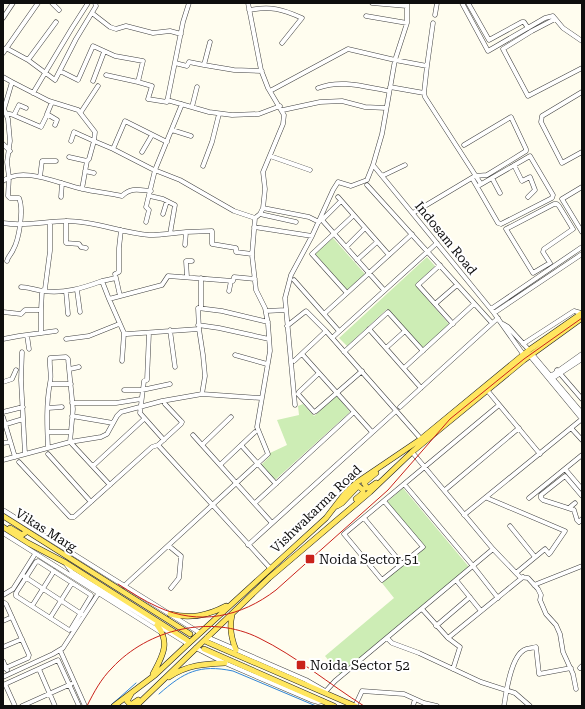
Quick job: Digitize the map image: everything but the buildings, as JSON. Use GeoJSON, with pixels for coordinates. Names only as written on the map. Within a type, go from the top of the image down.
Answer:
{"type":"FeatureCollection","features":[{"type":"Feature","properties":{"kind":"main road","name":"Vishwakarma Road"},"geometry":{"type":"LineString","coordinates":[[136,706],[196,648],[207,640],[270,578],[370,492],[412,452],[530,353],[582,315]]}},
{"type":"Feature","properties":{"kind":"main road","name":"Vishwakarma Road"},"geometry":{"type":"LineString","coordinates":[[114,706],[152,677],[188,642],[200,633],[326,518],[346,492],[356,483],[421,439],[523,354],[530,353]]}},
{"type":"Feature","properties":{"kind":"main road"},"geometry":{"type":"LineString","coordinates":[[396,456],[392,462],[367,479],[364,483],[367,488],[373,485],[395,465],[402,462]]}},
{"type":"Feature","properties":{"kind":"main road"},"geometry":{"type":"LineString","coordinates":[[334,507],[342,503],[358,486],[363,490],[363,493],[342,511],[341,516]]}},
{"type":"Feature","properties":{"kind":"main road","name":"Vikas Marg"},"geometry":{"type":"LineString","coordinates":[[3,516],[33,535],[79,560],[190,634]]}},
{"type":"Feature","properties":{"kind":"main road"},"geometry":{"type":"LineString","coordinates":[[3,526],[22,535],[25,533],[25,530]]}},
{"type":"Feature","properties":{"kind":"main road","name":"Vikas Marg"},"geometry":{"type":"LineString","coordinates":[[3,526],[28,543],[66,564],[188,642]]}},
{"type":"Feature","properties":{"kind":"main road"},"geometry":{"type":"LineString","coordinates":[[28,543],[33,535]]}},
{"type":"Feature","properties":{"kind":"main road"},"geometry":{"type":"LineString","coordinates":[[170,614],[180,617],[196,617],[218,610],[234,601]]}},
{"type":"Feature","properties":{"kind":"main road"},"geometry":{"type":"LineString","coordinates":[[232,614],[229,625],[230,634],[236,650]]}},
{"type":"Feature","properties":{"kind":"main road"},"geometry":{"type":"LineString","coordinates":[[152,677],[163,655],[164,643],[162,633],[157,625]]}},
{"type":"Feature","properties":{"kind":"main road"},"geometry":{"type":"LineString","coordinates":[[207,640],[357,706]]}},
{"type":"Feature","properties":{"kind":"main road"},"geometry":{"type":"LineString","coordinates":[[204,649],[334,706]]}},
{"type":"Feature","properties":{"kind":"main road"},"geometry":{"type":"LineString","coordinates":[[161,682],[188,667],[201,664],[225,663]]}},
{"type":"Feature","properties":{"kind":"main road"},"geometry":{"type":"LineString","coordinates":[[135,690],[127,701],[130,704],[135,703],[151,692]]}},
{"type":"Feature","properties":{"kind":"street"},"geometry":{"type":"LineString","coordinates":[[3,18],[12,3]]}},
{"type":"Feature","properties":{"kind":"street"},"geometry":{"type":"LineString","coordinates":[[3,53],[38,3]]}},
{"type":"Feature","properties":{"kind":"street"},"geometry":{"type":"LineString","coordinates":[[52,3],[59,10]]}},
{"type":"Feature","properties":{"kind":"street"},"geometry":{"type":"LineString","coordinates":[[33,93],[88,3]]}},
{"type":"Feature","properties":{"kind":"street"},"geometry":{"type":"LineString","coordinates":[[6,48],[28,60],[56,80],[76,38],[96,6],[95,3]]}},
{"type":"Feature","properties":{"kind":"street"},"geometry":{"type":"LineString","coordinates":[[167,100],[189,3]]}},
{"type":"Feature","properties":{"kind":"street"},"geometry":{"type":"LineString","coordinates":[[124,586],[268,454],[257,427],[270,351],[268,322],[266,311],[256,290],[252,254],[255,218],[260,214],[263,208],[265,189],[263,172],[283,124],[284,115],[270,91],[262,71],[248,3]]}},
{"type":"Feature","properties":{"kind":"street"},"geometry":{"type":"LineString","coordinates":[[295,405],[285,298],[291,275],[338,182],[351,186],[367,180],[382,134],[395,60],[407,23],[407,4],[372,3]]}},
{"type":"Feature","properties":{"kind":"street"},"geometry":{"type":"LineString","coordinates":[[434,15],[437,3]]}},
{"type":"Feature","properties":{"kind":"street"},"geometry":{"type":"LineString","coordinates":[[462,3],[488,51],[552,16],[563,28],[582,41]]}},
{"type":"Feature","properties":{"kind":"street"},"geometry":{"type":"LineString","coordinates":[[468,3],[489,40],[522,22],[524,22],[528,28]]}},
{"type":"Feature","properties":{"kind":"street"},"geometry":{"type":"LineString","coordinates":[[249,10],[261,8],[284,10],[302,18],[282,43]]}},
{"type":"Feature","properties":{"kind":"street"},"geometry":{"type":"LineString","coordinates":[[92,13],[110,27],[116,29],[126,26],[153,33],[170,31],[181,34]]}},
{"type":"Feature","properties":{"kind":"street"},"geometry":{"type":"LineString","coordinates":[[366,16],[407,23]]}},
{"type":"Feature","properties":{"kind":"street"},"geometry":{"type":"LineString","coordinates":[[555,19],[503,49],[528,96],[582,68]]}},
{"type":"Feature","properties":{"kind":"street"},"geometry":{"type":"LineString","coordinates":[[28,60],[56,22]]}},
{"type":"Feature","properties":{"kind":"street"},"geometry":{"type":"LineString","coordinates":[[433,23],[424,93],[427,101],[479,185],[498,223],[501,224],[552,198],[553,195],[530,156],[479,185]]}},
{"type":"Feature","properties":{"kind":"street"},"geometry":{"type":"LineString","coordinates":[[204,65],[210,42]]}},
{"type":"Feature","properties":{"kind":"street"},"geometry":{"type":"LineString","coordinates":[[60,71],[78,80],[93,46],[114,56],[143,61],[138,82]]}},
{"type":"Feature","properties":{"kind":"street"},"geometry":{"type":"LineString","coordinates":[[270,91],[348,49],[427,66]]}},
{"type":"Feature","properties":{"kind":"street"},"geometry":{"type":"LineString","coordinates":[[93,81],[104,52]]}},
{"type":"Feature","properties":{"kind":"street"},"geometry":{"type":"LineString","coordinates":[[175,63],[187,66],[189,62],[234,70],[262,71]]}},
{"type":"Feature","properties":{"kind":"street"},"geometry":{"type":"LineString","coordinates":[[106,75],[152,86],[148,99],[167,102],[167,100],[219,114],[259,114],[281,108],[320,102],[342,101],[365,107],[386,108]]}},
{"type":"Feature","properties":{"kind":"street"},"geometry":{"type":"LineString","coordinates":[[3,77],[52,102],[76,109],[81,112],[95,132],[94,141],[89,159],[87,161],[82,189]]}},
{"type":"Feature","properties":{"kind":"street"},"geometry":{"type":"LineString","coordinates":[[7,261],[8,256],[14,250],[18,236],[21,204],[19,198],[10,198],[8,196],[9,177],[7,162],[10,151],[10,141],[8,119],[4,109],[12,82]]}},
{"type":"Feature","properties":{"kind":"street"},"geometry":{"type":"LineString","coordinates":[[318,88],[328,85],[347,84],[424,93]]}},
{"type":"Feature","properties":{"kind":"street"},"geometry":{"type":"LineString","coordinates":[[81,112],[98,86]]}},
{"type":"Feature","properties":{"kind":"street"},"geometry":{"type":"LineString","coordinates":[[192,107],[197,87]]}},
{"type":"Feature","properties":{"kind":"street"},"geometry":{"type":"LineString","coordinates":[[582,92],[542,116],[541,122],[562,163],[582,152]]}},
{"type":"Feature","properties":{"kind":"street"},"geometry":{"type":"LineString","coordinates":[[6,112],[41,127],[52,102]]}},
{"type":"Feature","properties":{"kind":"street"},"geometry":{"type":"LineString","coordinates":[[146,222],[149,210],[146,207],[150,196],[155,170],[182,104]]}},
{"type":"Feature","properties":{"kind":"street"},"geometry":{"type":"LineString","coordinates":[[13,115],[19,105],[26,108]]}},
{"type":"Feature","properties":{"kind":"street"},"geometry":{"type":"LineString","coordinates":[[203,166],[212,142],[219,114]]}},
{"type":"Feature","properties":{"kind":"street"},"geometry":{"type":"LineString","coordinates":[[47,115],[53,122]]}},
{"type":"Feature","properties":{"kind":"street"},"geometry":{"type":"LineString","coordinates":[[413,213],[474,177],[487,175],[526,152],[526,149],[510,117],[464,145]]}},
{"type":"Feature","properties":{"kind":"street"},"geometry":{"type":"LineString","coordinates":[[113,149],[125,121],[167,142]]}},
{"type":"Feature","properties":{"kind":"street"},"geometry":{"type":"LineString","coordinates":[[172,130],[191,136]]}},
{"type":"Feature","properties":{"kind":"street"},"geometry":{"type":"LineString","coordinates":[[71,141],[74,132],[155,170],[180,180],[234,211],[255,218]]}},
{"type":"Feature","properties":{"kind":"street"},"geometry":{"type":"LineString","coordinates":[[142,152],[152,134]]}},
{"type":"Feature","properties":{"kind":"street"},"geometry":{"type":"LineString","coordinates":[[3,144],[10,151]]}},
{"type":"Feature","properties":{"kind":"street"},"geometry":{"type":"LineString","coordinates":[[270,156],[310,170]]}},
{"type":"Feature","properties":{"kind":"street"},"geometry":{"type":"LineString","coordinates":[[69,157],[87,161]]}},
{"type":"Feature","properties":{"kind":"street"},"geometry":{"type":"LineString","coordinates":[[40,177],[42,161],[56,161]]}},
{"type":"Feature","properties":{"kind":"street","name":"Indosam Road"},"geometry":{"type":"LineString","coordinates":[[373,165],[503,324],[523,354]]}},
{"type":"Feature","properties":{"kind":"street"},"geometry":{"type":"LineString","coordinates":[[382,176],[405,165]]}},
{"type":"Feature","properties":{"kind":"street"},"geometry":{"type":"LineString","coordinates":[[514,165],[522,181],[530,177],[535,190],[528,197]]}},
{"type":"Feature","properties":{"kind":"street"},"geometry":{"type":"LineString","coordinates":[[85,171],[94,173]]}},
{"type":"Feature","properties":{"kind":"street"},"geometry":{"type":"LineString","coordinates":[[3,181],[9,177],[40,177],[82,189],[122,196],[131,190],[151,191]]}},
{"type":"Feature","properties":{"kind":"street"},"geometry":{"type":"LineString","coordinates":[[492,178],[500,193]]}},
{"type":"Feature","properties":{"kind":"street"},"geometry":{"type":"LineString","coordinates":[[61,197],[62,183]]}},
{"type":"Feature","properties":{"kind":"street"},"geometry":{"type":"LineString","coordinates":[[367,185],[492,323]]}},
{"type":"Feature","properties":{"kind":"street"},"geometry":{"type":"LineString","coordinates":[[582,188],[562,199],[582,232]]}},
{"type":"Feature","properties":{"kind":"street"},"geometry":{"type":"LineString","coordinates":[[150,196],[167,201],[175,206],[170,234]]}},
{"type":"Feature","properties":{"kind":"street"},"geometry":{"type":"LineString","coordinates":[[338,197],[389,255]]}},
{"type":"Feature","properties":{"kind":"street"},"geometry":{"type":"LineString","coordinates":[[163,214],[167,201]]}},
{"type":"Feature","properties":{"kind":"street"},"geometry":{"type":"LineString","coordinates":[[341,201],[322,220],[384,290]]}},
{"type":"Feature","properties":{"kind":"street"},"geometry":{"type":"LineString","coordinates":[[555,203],[559,206],[573,229],[544,249],[543,252],[552,265],[533,273],[506,229],[555,203]]}},
{"type":"Feature","properties":{"kind":"street"},"geometry":{"type":"LineString","coordinates":[[263,208],[309,218],[319,222]]}},
{"type":"Feature","properties":{"kind":"street"},"geometry":{"type":"LineString","coordinates":[[260,214],[296,222]]}},
{"type":"Feature","properties":{"kind":"street"},"geometry":{"type":"LineString","coordinates":[[347,293],[312,254],[354,215]]}},
{"type":"Feature","properties":{"kind":"street"},"geometry":{"type":"LineString","coordinates":[[3,223],[20,225],[66,221],[91,223],[149,235],[212,231],[212,244],[236,248],[236,252],[252,254]]}},
{"type":"Feature","properties":{"kind":"street"},"geometry":{"type":"LineString","coordinates":[[66,221],[66,243],[79,244],[81,247],[86,248]]}},
{"type":"Feature","properties":{"kind":"street"},"geometry":{"type":"LineString","coordinates":[[41,333],[42,291],[45,289],[50,251],[50,223]]}},
{"type":"Feature","properties":{"kind":"street"},"geometry":{"type":"LineString","coordinates":[[254,227],[312,236]]}},
{"type":"Feature","properties":{"kind":"street"},"geometry":{"type":"LineString","coordinates":[[346,247],[365,228]]}},
{"type":"Feature","properties":{"kind":"street"},"geometry":{"type":"LineString","coordinates":[[120,296],[115,274],[119,272],[121,230]]}},
{"type":"Feature","properties":{"kind":"street"},"geometry":{"type":"LineString","coordinates":[[185,245],[186,232]]}},
{"type":"Feature","properties":{"kind":"street"},"geometry":{"type":"LineString","coordinates":[[324,314],[412,234]]}},
{"type":"Feature","properties":{"kind":"street"},"geometry":{"type":"LineString","coordinates":[[357,260],[377,242]]}},
{"type":"Feature","properties":{"kind":"street"},"geometry":{"type":"LineString","coordinates":[[332,338],[437,243]]}},
{"type":"Feature","properties":{"kind":"street"},"geometry":{"type":"LineString","coordinates":[[492,311],[552,265],[582,247]]}},
{"type":"Feature","properties":{"kind":"street"},"geometry":{"type":"LineString","coordinates":[[492,311],[582,254]]}},
{"type":"Feature","properties":{"kind":"street"},"geometry":{"type":"LineString","coordinates":[[187,277],[186,261],[192,261]]}},
{"type":"Feature","properties":{"kind":"street"},"geometry":{"type":"LineString","coordinates":[[440,265],[418,285],[453,324]]}},
{"type":"Feature","properties":{"kind":"street"},"geometry":{"type":"LineString","coordinates":[[109,299],[162,285],[168,276],[231,281]]}},
{"type":"Feature","properties":{"kind":"street"},"geometry":{"type":"LineString","coordinates":[[229,291],[231,281],[233,282],[234,277],[255,279]]}},
{"type":"Feature","properties":{"kind":"street"},"geometry":{"type":"LineString","coordinates":[[21,287],[42,291],[77,290],[102,281],[116,278]]}},
{"type":"Feature","properties":{"kind":"street"},"geometry":{"type":"LineString","coordinates":[[201,278],[202,308]]}},
{"type":"Feature","properties":{"kind":"street"},"geometry":{"type":"LineString","coordinates":[[294,280],[339,331]]}},
{"type":"Feature","properties":{"kind":"street"},"geometry":{"type":"LineString","coordinates":[[102,281],[124,333],[122,361]]}},
{"type":"Feature","properties":{"kind":"street"},"geometry":{"type":"LineString","coordinates":[[435,304],[457,285]]}},
{"type":"Feature","properties":{"kind":"street"},"geometry":{"type":"LineString","coordinates":[[77,290],[80,312]]}},
{"type":"Feature","properties":{"kind":"street"},"geometry":{"type":"LineString","coordinates":[[66,291],[68,314]]}},
{"type":"Feature","properties":{"kind":"street"},"geometry":{"type":"LineString","coordinates":[[404,368],[474,304]]}},
{"type":"Feature","properties":{"kind":"street"},"geometry":{"type":"LineString","coordinates":[[202,394],[205,376],[204,356],[198,327],[198,308],[222,311],[268,322]]}},
{"type":"Feature","properties":{"kind":"street"},"geometry":{"type":"LineString","coordinates":[[3,312],[20,314],[25,310],[41,310]]}},
{"type":"Feature","properties":{"kind":"street"},"geometry":{"type":"LineString","coordinates":[[266,311],[286,310]]}},
{"type":"Feature","properties":{"kind":"street"},"geometry":{"type":"LineString","coordinates":[[287,326],[306,311],[362,371],[421,439]]}},
{"type":"Feature","properties":{"kind":"street"},"geometry":{"type":"LineString","coordinates":[[523,344],[574,311],[582,315]]}},
{"type":"Feature","properties":{"kind":"street"},"geometry":{"type":"LineString","coordinates":[[344,352],[388,312],[423,351]]}},
{"type":"Feature","properties":{"kind":"street"},"geometry":{"type":"LineString","coordinates":[[400,407],[498,318]]}},
{"type":"Feature","properties":{"kind":"street"},"geometry":{"type":"LineString","coordinates":[[66,339],[89,336],[120,324]]}},
{"type":"Feature","properties":{"kind":"street","name":"Indosam Road"},"geometry":{"type":"LineString","coordinates":[[503,324],[508,327],[530,353]]}},
{"type":"Feature","properties":{"kind":"street"},"geometry":{"type":"LineString","coordinates":[[124,333],[149,333],[198,327],[219,328],[269,339]]}},
{"type":"Feature","properties":{"kind":"street"},"geometry":{"type":"LineString","coordinates":[[369,329],[421,388]]}},
{"type":"Feature","properties":{"kind":"street"},"geometry":{"type":"LineString","coordinates":[[170,330],[175,367]]}},
{"type":"Feature","properties":{"kind":"street"},"geometry":{"type":"LineString","coordinates":[[3,339],[56,331]]}},
{"type":"Feature","properties":{"kind":"street"},"geometry":{"type":"LineString","coordinates":[[294,361],[326,331]]}},
{"type":"Feature","properties":{"kind":"street"},"geometry":{"type":"LineString","coordinates":[[386,348],[405,331]]}},
{"type":"Feature","properties":{"kind":"street"},"geometry":{"type":"LineString","coordinates":[[149,333],[147,380],[144,381],[142,390],[140,407],[141,416],[164,440]]}},
{"type":"Feature","properties":{"kind":"street"},"geometry":{"type":"LineString","coordinates":[[27,335],[29,349]]}},
{"type":"Feature","properties":{"kind":"street"},"geometry":{"type":"LineString","coordinates":[[22,352],[25,454]]}},
{"type":"Feature","properties":{"kind":"street"},"geometry":{"type":"LineString","coordinates":[[530,353],[582,413]]}},
{"type":"Feature","properties":{"kind":"street"},"geometry":{"type":"LineString","coordinates":[[464,515],[487,498],[582,419],[530,353]]}},
{"type":"Feature","properties":{"kind":"street"},"geometry":{"type":"LineString","coordinates":[[302,354],[372,432]]}},
{"type":"Feature","properties":{"kind":"street"},"geometry":{"type":"LineString","coordinates":[[552,377],[582,354]]}},
{"type":"Feature","properties":{"kind":"street"},"geometry":{"type":"LineString","coordinates":[[235,355],[267,364]]}},
{"type":"Feature","properties":{"kind":"street"},"geometry":{"type":"LineString","coordinates":[[48,448],[50,358],[68,357],[72,403],[71,443],[110,485]]}},
{"type":"Feature","properties":{"kind":"street"},"geometry":{"type":"LineString","coordinates":[[559,372],[582,359]]}},
{"type":"Feature","properties":{"kind":"street"},"geometry":{"type":"LineString","coordinates":[[70,369],[79,368]]}},
{"type":"Feature","properties":{"kind":"street"},"geometry":{"type":"LineString","coordinates":[[3,382],[12,380],[16,370]]}},
{"type":"Feature","properties":{"kind":"street"},"geometry":{"type":"LineString","coordinates":[[319,373],[298,394],[314,412],[362,371]]}},
{"type":"Feature","properties":{"kind":"street"},"geometry":{"type":"LineString","coordinates":[[559,372],[582,399]]}},
{"type":"Feature","properties":{"kind":"street"},"geometry":{"type":"LineString","coordinates":[[50,384],[71,384]]}},
{"type":"Feature","properties":{"kind":"street"},"geometry":{"type":"LineString","coordinates":[[124,390],[142,390],[170,384]]}},
{"type":"Feature","properties":{"kind":"street"},"geometry":{"type":"LineString","coordinates":[[487,390],[540,454]]}},
{"type":"Feature","properties":{"kind":"street"},"geometry":{"type":"LineString","coordinates":[[3,460],[48,448],[101,437],[106,434],[121,412],[162,401],[202,394],[261,398]]}},
{"type":"Feature","properties":{"kind":"street"},"geometry":{"type":"LineString","coordinates":[[72,403],[116,403],[141,399]]}},
{"type":"Feature","properties":{"kind":"street"},"geometry":{"type":"LineString","coordinates":[[19,462],[70,517],[74,517],[152,447],[158,445],[164,440],[182,422],[165,404]]}},
{"type":"Feature","properties":{"kind":"street"},"geometry":{"type":"LineString","coordinates":[[384,501],[422,547],[382,580],[344,534],[499,404]]}},
{"type":"Feature","properties":{"kind":"street"},"geometry":{"type":"LineString","coordinates":[[3,412],[23,407]]}},
{"type":"Feature","properties":{"kind":"street"},"geometry":{"type":"LineString","coordinates":[[48,408],[62,407]]}},
{"type":"Feature","properties":{"kind":"street"},"geometry":{"type":"LineString","coordinates":[[248,545],[396,411]]}},
{"type":"Feature","properties":{"kind":"street"},"geometry":{"type":"LineString","coordinates":[[255,503],[354,412]]}},
{"type":"Feature","properties":{"kind":"street"},"geometry":{"type":"LineString","coordinates":[[72,416],[113,423]]}},
{"type":"Feature","properties":{"kind":"street"},"geometry":{"type":"LineString","coordinates":[[3,417],[4,425],[15,457]]}},
{"type":"Feature","properties":{"kind":"street"},"geometry":{"type":"LineString","coordinates":[[202,445],[231,417]]}},
{"type":"Feature","properties":{"kind":"street"},"geometry":{"type":"LineString","coordinates":[[4,425],[23,419]]}},
{"type":"Feature","properties":{"kind":"street"},"geometry":{"type":"LineString","coordinates":[[93,466],[144,419]]}},
{"type":"Feature","properties":{"kind":"street"},"geometry":{"type":"LineString","coordinates":[[445,490],[519,428]]}},
{"type":"Feature","properties":{"kind":"street"},"geometry":{"type":"LineString","coordinates":[[571,428],[582,440]]}},
{"type":"Feature","properties":{"kind":"street"},"geometry":{"type":"LineString","coordinates":[[48,432],[71,432]]}},
{"type":"Feature","properties":{"kind":"street"},"geometry":{"type":"LineString","coordinates":[[220,465],[255,432]]}},
{"type":"Feature","properties":{"kind":"street"},"geometry":{"type":"LineString","coordinates":[[193,435],[272,523]]}},
{"type":"Feature","properties":{"kind":"street"},"geometry":{"type":"LineString","coordinates":[[3,443],[10,442]]}},
{"type":"Feature","properties":{"kind":"street"},"geometry":{"type":"LineString","coordinates":[[158,445],[270,568]]}},
{"type":"Feature","properties":{"kind":"street"},"geometry":{"type":"LineString","coordinates":[[241,445],[276,484]]}},
{"type":"Feature","properties":{"kind":"street"},"geometry":{"type":"LineString","coordinates":[[412,452],[493,549],[518,576],[528,578],[540,592],[540,600],[546,614],[556,625],[560,634],[565,658],[571,668],[576,689]]}},
{"type":"Feature","properties":{"kind":"street"},"geometry":{"type":"LineString","coordinates":[[48,454],[91,502]]}},
{"type":"Feature","properties":{"kind":"street"},"geometry":{"type":"LineString","coordinates":[[582,455],[565,469],[541,495],[543,500],[574,510],[579,522],[582,519]]}},
{"type":"Feature","properties":{"kind":"street"},"geometry":{"type":"LineString","coordinates":[[565,469],[582,489]]}},
{"type":"Feature","properties":{"kind":"street"},"geometry":{"type":"LineString","coordinates":[[530,498],[564,476],[582,496]]}},
{"type":"Feature","properties":{"kind":"street"},"geometry":{"type":"LineString","coordinates":[[404,484],[498,598]]}},
{"type":"Feature","properties":{"kind":"street"},"geometry":{"type":"LineString","coordinates":[[487,498],[565,531],[549,554],[545,549],[516,573]]}},
{"type":"Feature","properties":{"kind":"street"},"geometry":{"type":"LineString","coordinates":[[569,508],[575,503]]}},
{"type":"Feature","properties":{"kind":"street"},"geometry":{"type":"LineString","coordinates":[[3,510],[79,560],[200,633]]}},
{"type":"Feature","properties":{"kind":"street"},"geometry":{"type":"LineString","coordinates":[[364,518],[402,564]]}},
{"type":"Feature","properties":{"kind":"street"},"geometry":{"type":"LineString","coordinates":[[510,526],[535,557]]}},
{"type":"Feature","properties":{"kind":"street"},"geometry":{"type":"LineString","coordinates":[[3,533],[162,633]]}},
{"type":"Feature","properties":{"kind":"street"},"geometry":{"type":"LineString","coordinates":[[169,546],[181,556],[179,578],[171,588]]}},
{"type":"Feature","properties":{"kind":"street"},"geometry":{"type":"LineString","coordinates":[[207,640],[236,650],[306,680],[326,692],[335,681],[493,549]]}},
{"type":"Feature","properties":{"kind":"street"},"geometry":{"type":"LineString","coordinates":[[3,594],[13,589],[24,576],[36,562],[38,561],[92,596],[83,615],[69,630],[16,596],[16,593],[24,576],[35,554]]}},
{"type":"Feature","properties":{"kind":"street"},"geometry":{"type":"LineString","coordinates":[[66,564],[72,572],[157,625],[188,642]]}},
{"type":"Feature","properties":{"kind":"street"},"geometry":{"type":"LineString","coordinates":[[534,585],[582,566]]}},
{"type":"Feature","properties":{"kind":"street"},"geometry":{"type":"LineString","coordinates":[[32,606],[54,571]]}},
{"type":"Feature","properties":{"kind":"street"},"geometry":{"type":"LineString","coordinates":[[24,576],[83,615]]}},
{"type":"Feature","properties":{"kind":"street"},"geometry":{"type":"LineString","coordinates":[[448,638],[523,577]]}},
{"type":"Feature","properties":{"kind":"street"},"geometry":{"type":"LineString","coordinates":[[456,580],[481,611]]}},
{"type":"Feature","properties":{"kind":"street"},"geometry":{"type":"LineString","coordinates":[[50,618],[72,583]]}},
{"type":"Feature","properties":{"kind":"street"},"geometry":{"type":"LineString","coordinates":[[3,677],[63,648],[98,594]]}},
{"type":"Feature","properties":{"kind":"street"},"geometry":{"type":"LineString","coordinates":[[436,626],[470,597]]}},
{"type":"Feature","properties":{"kind":"street"},"geometry":{"type":"LineString","coordinates":[[3,602],[6,604],[29,655],[28,658],[5,669]]}},
{"type":"Feature","properties":{"kind":"street"},"geometry":{"type":"LineString","coordinates":[[422,609],[436,626],[460,647],[453,669]]}},
{"type":"Feature","properties":{"kind":"street"},"geometry":{"type":"LineString","coordinates":[[3,621],[12,617]]}},
{"type":"Feature","properties":{"kind":"street"},"geometry":{"type":"LineString","coordinates":[[386,638],[392,643],[419,653],[480,682],[515,693],[530,705],[536,706]]}},
{"type":"Feature","properties":{"kind":"street"},"geometry":{"type":"LineString","coordinates":[[3,647],[22,639]]}},
{"type":"Feature","properties":{"kind":"street"},"geometry":{"type":"LineString","coordinates":[[504,706],[506,690],[516,659],[524,649],[536,647],[539,674],[571,668]]}},
{"type":"Feature","properties":{"kind":"street"},"geometry":{"type":"LineString","coordinates":[[196,648],[225,663],[310,700],[318,702],[323,701]]}},
{"type":"Feature","properties":{"kind":"street"},"geometry":{"type":"LineString","coordinates":[[60,650],[79,706]]}},
{"type":"Feature","properties":{"kind":"street"},"geometry":{"type":"LineString","coordinates":[[15,706],[4,685],[58,660],[85,706]]}},
{"type":"Feature","properties":{"kind":"street"},"geometry":{"type":"LineString","coordinates":[[3,661],[5,669],[10,674]]}},
{"type":"Feature","properties":{"kind":"street"},"geometry":{"type":"LineString","coordinates":[[39,669],[55,706]]}},
{"type":"Feature","properties":{"kind":"street"},"geometry":{"type":"LineString","coordinates":[[22,706],[72,684]]}},
{"type":"Feature","properties":{"kind":"street"},"geometry":{"type":"LineString","coordinates":[[357,706],[362,691],[404,694],[437,706]]}},
{"type":"Feature","properties":{"kind":"street"},"geometry":{"type":"LineString","coordinates":[[413,706],[415,699]]}},
{"type":"Feature","properties":{"kind":"green space"},"geometry":{"type":"Polygon","coordinates":[[[333,238],[365,274],[347,290],[315,254],[333,238]]]}},
{"type":"Feature","properties":{"kind":"green space"},"geometry":{"type":"Polygon","coordinates":[[[427,257],[435,266],[415,285],[449,324],[423,348],[387,309],[347,346],[339,338],[427,257]]]}},
{"type":"Feature","properties":{"kind":"green space"},"geometry":{"type":"Polygon","coordinates":[[[337,396],[350,412],[275,480],[261,465],[270,456],[270,453],[287,445],[277,420],[299,415],[298,406],[303,404],[314,416],[337,396]]]}},
{"type":"Feature","properties":{"kind":"green space"},"geometry":{"type":"Polygon","coordinates":[[[403,488],[469,567],[340,674],[325,656],[394,598],[382,583],[425,547],[387,502],[403,488]]]}},
{"type":"Feature","properties":{"kind":"waterway"},"geometry":{"type":"LineString","coordinates":[[159,694],[184,675],[201,669],[221,669],[233,671],[316,706]]}},
{"type":"Feature","properties":{"kind":"waterway"},"geometry":{"type":"LineString","coordinates":[[110,706],[136,683]]}},
{"type":"Feature","properties":{"kind":"railway"},"geometry":{"type":"LineString","coordinates":[[118,584],[158,607],[173,613],[189,616],[219,616],[249,607],[263,599],[276,590],[388,490],[450,419],[524,359],[582,318]]}},
{"type":"Feature","properties":{"kind":"railway"},"geometry":{"type":"LineString","coordinates":[[87,706],[104,677],[112,668],[143,643],[181,629],[201,627],[221,627],[240,631],[259,638],[286,653],[364,706]]}},
{"type":"Feature","properties":{"kind":"place","name":"Noida Sector 51"},"geometry":{"type":"Point","coordinates":[310,559]}},
{"type":"Feature","properties":{"kind":"place","name":"Noida Sector 52"},"geometry":{"type":"Point","coordinates":[301,665]}}]}
